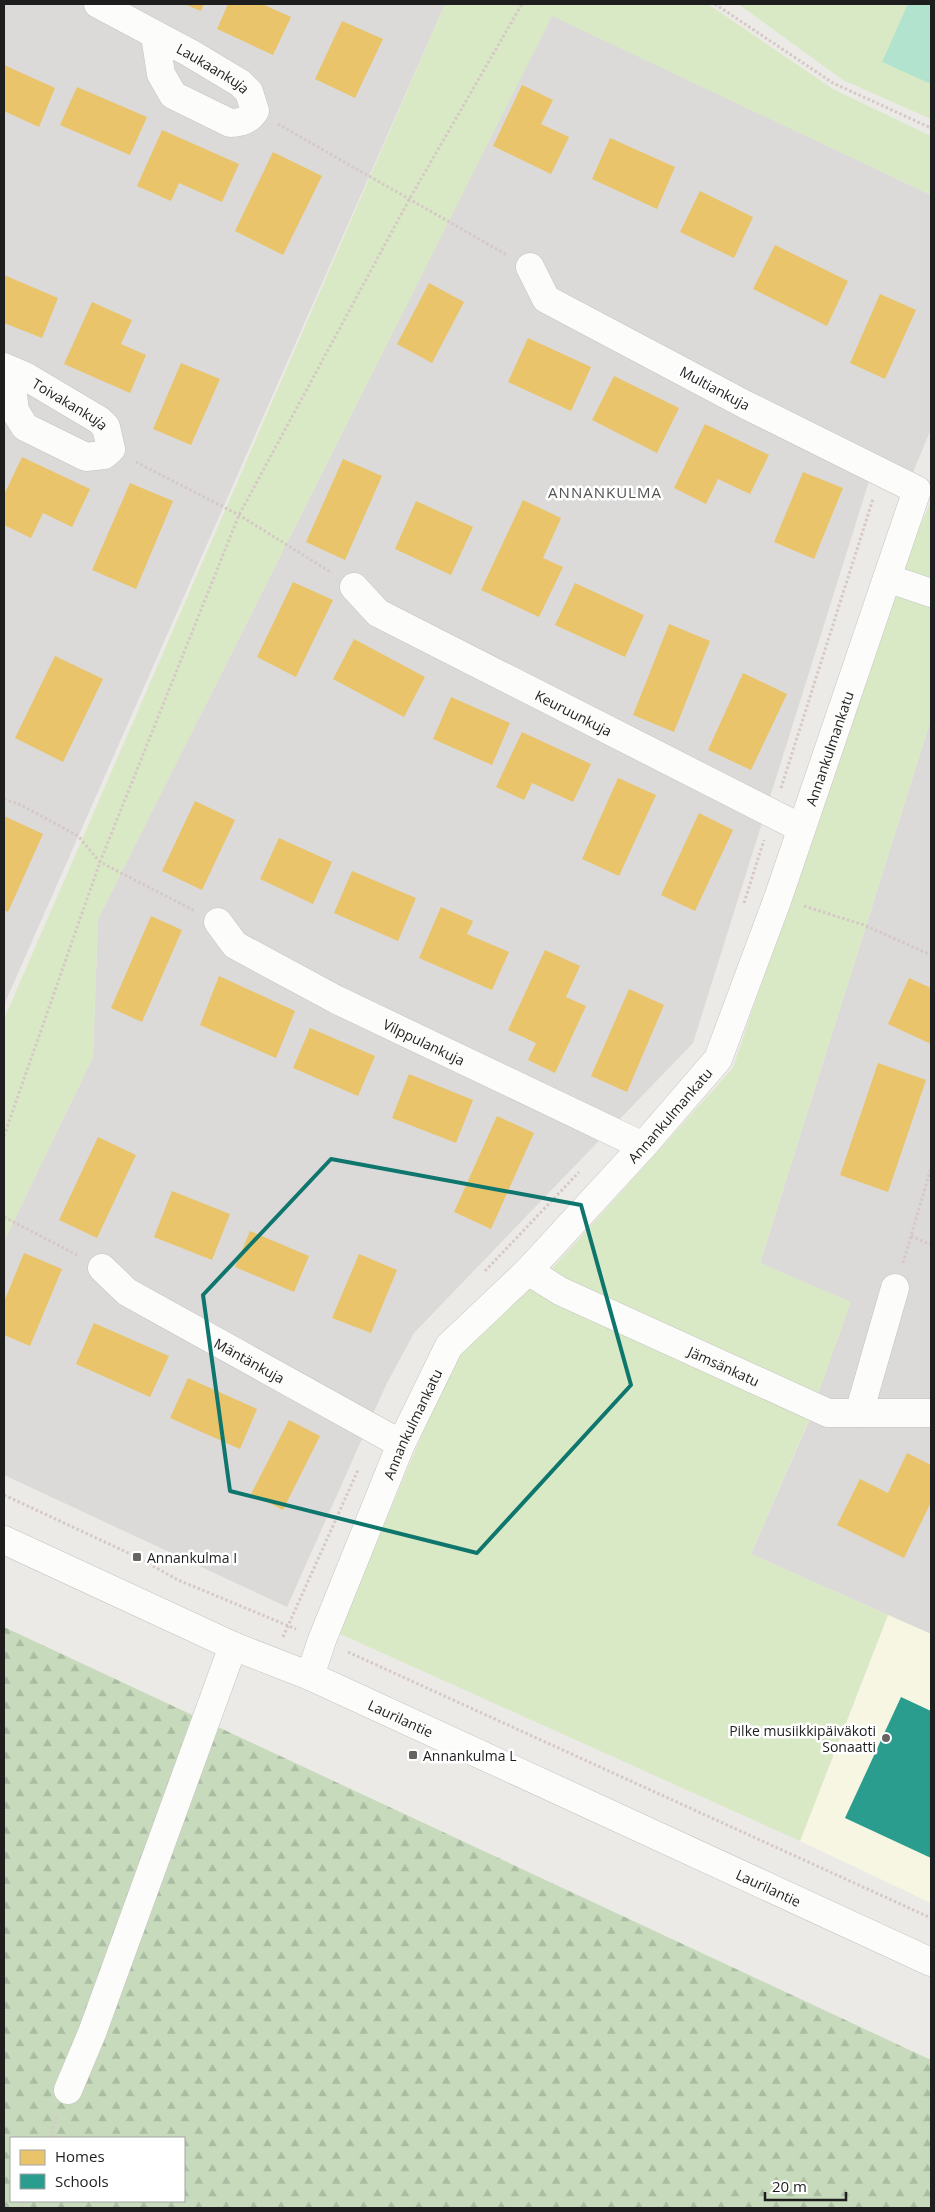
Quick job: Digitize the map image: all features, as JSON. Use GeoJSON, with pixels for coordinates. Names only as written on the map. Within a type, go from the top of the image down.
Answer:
{"type":"FeatureCollection","features":[{"type":"Feature","properties":{"kind":"street","name":"Laukaankuja"},"geometry":{"type":"LineString","coordinates":[[98,4],[190,53],[240,83],[249,92],[254,111],[245,121],[230,123],[173,95],[161,74],[155,36]]}},
{"type":"Feature","properties":{"kind":"street","name":"Multiankuja"},"geometry":{"type":"LineString","coordinates":[[530,268],[546,300],[746,405],[917,490]]}},
{"type":"Feature","properties":{"kind":"street","name":"Toivakankuja"},"geometry":{"type":"LineString","coordinates":[[7,369],[25,376],[99,420],[106,428],[111,449],[104,455],[86,457],[25,427],[15,411],[7,369]]}},
{"type":"Feature","properties":{"kind":"street","name":"Annankulmankatu"},"geometry":{"type":"LineString","coordinates":[[310,1676],[322,1640],[401,1444],[449,1346],[528,1271],[643,1146],[718,1059],[778,898],[917,490]]}},
{"type":"Feature","properties":{"kind":"street"},"geometry":{"type":"LineString","coordinates":[[887,578],[931,592]]}},
{"type":"Feature","properties":{"kind":"street","name":"Keuruunkuja"},"geometry":{"type":"LineString","coordinates":[[354,587],[378,613],[801,828]]}},
{"type":"Feature","properties":{"kind":"street","name":"Vilppulankuja"},"geometry":{"type":"LineString","coordinates":[[218,922],[235,945],[337,1000],[643,1146]]}},
{"type":"Feature","properties":{"kind":"street","name":"Mäntänkuja"},"geometry":{"type":"LineString","coordinates":[[102,1268],[127,1292],[401,1444]]}},
{"type":"Feature","properties":{"kind":"street","name":"Jämsänkatu"},"geometry":{"type":"LineString","coordinates":[[528,1271],[560,1291],[828,1414],[931,1413]]}},
{"type":"Feature","properties":{"kind":"street"},"geometry":{"type":"LineString","coordinates":[[859,1413],[895,1288]]}},
{"type":"Feature","properties":{"kind":"street","name":"Laurilantie"},"geometry":{"type":"LineString","coordinates":[[4,1540],[233,1646],[310,1676],[931,1962]]}},
{"type":"Feature","properties":{"kind":"street"},"geometry":{"type":"LineString","coordinates":[[68,2090],[92,2033],[233,1646]]}},
{"type":"Feature","properties":{"kind":"path"},"geometry":{"type":"LineString","coordinates":[[4,1136],[100,862],[239,515],[410,198],[522,4]]}},
{"type":"Feature","properties":{"kind":"path"},"geometry":{"type":"LineString","coordinates":[[715,4],[834,83],[931,128]]}},
{"type":"Feature","properties":{"kind":"path"},"geometry":{"type":"LineString","coordinates":[[254,111],[410,198],[530,268]]}},
{"type":"Feature","properties":{"kind":"path"},"geometry":{"type":"LineString","coordinates":[[111,449],[239,515],[354,587]]}},
{"type":"Feature","properties":{"kind":"path"},"geometry":{"type":"LineString","coordinates":[[743,906],[881,472]]}},
{"type":"Feature","properties":{"kind":"path"},"geometry":{"type":"LineString","coordinates":[[4,799],[21,805],[78,836],[100,862],[218,922]]}},
{"type":"Feature","properties":{"kind":"path"},"geometry":{"type":"LineString","coordinates":[[749,887],[864,925],[931,955]]}},
{"type":"Feature","properties":{"kind":"path"},"geometry":{"type":"LineString","coordinates":[[478,1278],[583,1167]]}},
{"type":"Feature","properties":{"kind":"path"},"geometry":{"type":"LineString","coordinates":[[895,1288],[931,1168]]}},
{"type":"Feature","properties":{"kind":"path"},"geometry":{"type":"LineString","coordinates":[[4,1217],[102,1268]]}},
{"type":"Feature","properties":{"kind":"path"},"geometry":{"type":"LineString","coordinates":[[911,1236],[931,1246]]}},
{"type":"Feature","properties":{"kind":"path"},"geometry":{"type":"LineString","coordinates":[[287,1626],[376,1431]]}},
{"type":"Feature","properties":{"kind":"path"},"geometry":{"type":"LineString","coordinates":[[4,1495],[137,1557],[178,1580],[322,1640],[931,1918]]}},
{"type":"Feature","properties":{"kind":"highlighted area"},"geometry":{"type":"Polygon","coordinates":[[[331,1159],[581,1205],[631,1385],[477,1553],[230,1491],[203,1295],[331,1159]]]}},
{"type":"Feature","properties":{"kind":"shaded area"},"geometry":{"type":"Polygon","coordinates":[[[4,4],[445,4],[4,1005],[4,4]]]}},
{"type":"Feature","properties":{"kind":"shaded area"},"geometry":{"type":"Polygon","coordinates":[[[552,15],[931,195],[931,429],[911,477],[875,462],[693,1043],[414,1333],[386,1385],[287,1607],[4,1475],[4,1241],[93,1057],[98,919],[552,15]]]}},
{"type":"Feature","properties":{"kind":"shaded area"},"geometry":{"type":"Polygon","coordinates":[[[931,719],[931,1634],[751,1554],[808,1423],[850,1302],[760,1263],[931,719]]]}},
{"type":"Feature","properties":{"kind":"shaded area","name":"Pilke musiikkipäiväkoti Sonaatti"},"geometry":{"type":"Polygon","coordinates":[[[888,1615],[931,1634],[931,1903],[800,1841],[888,1615]]]}},
{"type":"Feature","properties":{"kind":"green space"},"geometry":{"type":"Polygon","coordinates":[[[445,4],[708,4],[833,89],[931,136],[931,195],[552,16],[98,919],[93,1057],[4,1241],[4,1019],[445,4]]]}},
{"type":"Feature","properties":{"kind":"green space"},"geometry":{"type":"Polygon","coordinates":[[[738,4],[931,4],[931,119],[843,80],[738,4]]]}},
{"type":"Feature","properties":{"kind":"green space"},"geometry":{"type":"Polygon","coordinates":[[[908,4],[931,4],[931,84],[882,62],[908,4]]]}},
{"type":"Feature","properties":{"kind":"green space"},"geometry":{"type":"Polygon","coordinates":[[[931,501],[931,583],[900,573],[931,501]]]}},
{"type":"Feature","properties":{"kind":"green space"},"geometry":{"type":"Polygon","coordinates":[[[893,590],[931,602],[931,719],[760,1263],[851,1302],[818,1394],[550,1271],[733,1068],[893,590]]]}},
{"type":"Feature","properties":{"kind":"green space"},"geometry":{"type":"Polygon","coordinates":[[[528,1284],[810,1417],[751,1554],[888,1615],[800,1841],[338,1633],[458,1350],[528,1284]]]}},
{"type":"Feature","properties":{"kind":"green space"},"geometry":{"type":"Polygon","coordinates":[[[4,1627],[931,2060],[931,2208],[4,2208],[4,1627]]]}},
{"type":"Feature","properties":{"kind":"building: Homes"},"geometry":{"type":"Polygon","coordinates":[[[184,4],[204,4],[201,11],[184,4]]]}},
{"type":"Feature","properties":{"kind":"building: Homes"},"geometry":{"type":"Polygon","coordinates":[[[228,4],[262,4],[291,17],[273,55],[217,29],[228,4]]]}},
{"type":"Feature","properties":{"kind":"building: Homes"},"geometry":{"type":"Polygon","coordinates":[[[342,21],[383,39],[355,98],[315,79],[342,21]]]}},
{"type":"Feature","properties":{"kind":"building: Homes"},"geometry":{"type":"Polygon","coordinates":[[[4,65],[55,88],[39,127],[4,111],[4,65]]]}},
{"type":"Feature","properties":{"kind":"building: Homes"},"geometry":{"type":"Polygon","coordinates":[[[522,85],[553,100],[541,124],[569,137],[551,174],[493,146],[522,85]]]}},
{"type":"Feature","properties":{"kind":"building: Homes"},"geometry":{"type":"Polygon","coordinates":[[[77,87],[147,117],[130,155],[60,125],[77,87]]]}},
{"type":"Feature","properties":{"kind":"building: Homes"},"geometry":{"type":"Polygon","coordinates":[[[162,130],[239,164],[222,202],[179,183],[171,201],[137,186],[162,130]]]}},
{"type":"Feature","properties":{"kind":"building: Homes"},"geometry":{"type":"Polygon","coordinates":[[[610,138],[675,167],[657,209],[592,179],[610,138]]]}},
{"type":"Feature","properties":{"kind":"building: Homes"},"geometry":{"type":"Polygon","coordinates":[[[273,152],[322,176],[283,255],[235,231],[273,152]]]}},
{"type":"Feature","properties":{"kind":"building: Homes"},"geometry":{"type":"Polygon","coordinates":[[[700,191],[753,217],[734,258],[680,232],[700,191]]]}},
{"type":"Feature","properties":{"kind":"building: Homes"},"geometry":{"type":"Polygon","coordinates":[[[775,245],[848,281],[827,326],[753,289],[775,245]]]}},
{"type":"Feature","properties":{"kind":"building: Homes"},"geometry":{"type":"Polygon","coordinates":[[[4,275],[58,298],[42,338],[4,323],[4,275]]]}},
{"type":"Feature","properties":{"kind":"building: Homes"},"geometry":{"type":"Polygon","coordinates":[[[429,283],[464,302],[432,363],[397,344],[429,283]]]}},
{"type":"Feature","properties":{"kind":"building: Homes"},"geometry":{"type":"Polygon","coordinates":[[[880,294],[916,310],[885,379],[850,363],[880,294]]]}},
{"type":"Feature","properties":{"kind":"building: Homes"},"geometry":{"type":"Polygon","coordinates":[[[92,302],[132,320],[121,344],[146,355],[130,393],[64,364],[92,302]]]}},
{"type":"Feature","properties":{"kind":"building: Homes"},"geometry":{"type":"Polygon","coordinates":[[[528,338],[591,367],[571,411],[508,382],[528,338]]]}},
{"type":"Feature","properties":{"kind":"building: Homes"},"geometry":{"type":"Polygon","coordinates":[[[181,363],[220,379],[191,445],[153,429],[181,363]]]}},
{"type":"Feature","properties":{"kind":"building: Homes"},"geometry":{"type":"Polygon","coordinates":[[[614,376],[679,408],[657,453],[592,420],[614,376]]]}},
{"type":"Feature","properties":{"kind":"building: Homes"},"geometry":{"type":"Polygon","coordinates":[[[705,424],[769,455],[750,494],[718,479],[706,504],[674,488],[705,424]]]}},
{"type":"Feature","properties":{"kind":"building: Homes"},"geometry":{"type":"Polygon","coordinates":[[[22,457],[90,489],[72,527],[43,513],[31,538],[4,525],[4,495],[22,457]]]}},
{"type":"Feature","properties":{"kind":"building: Homes"},"geometry":{"type":"Polygon","coordinates":[[[343,459],[382,476],[345,560],[306,542],[343,459]]]}},
{"type":"Feature","properties":{"kind":"building: Homes"},"geometry":{"type":"Polygon","coordinates":[[[803,472],[843,488],[814,559],[774,542],[803,472]]]}},
{"type":"Feature","properties":{"kind":"building: Homes"},"geometry":{"type":"Polygon","coordinates":[[[130,483],[173,501],[136,589],[92,570],[130,483]]]}},
{"type":"Feature","properties":{"kind":"building: Homes"},"geometry":{"type":"Polygon","coordinates":[[[523,500],[561,518],[543,558],[563,567],[539,617],[481,590],[523,500]]]}},
{"type":"Feature","properties":{"kind":"building: Homes"},"geometry":{"type":"Polygon","coordinates":[[[416,501],[473,527],[451,575],[395,549],[416,501]]]}},
{"type":"Feature","properties":{"kind":"building: Homes"},"geometry":{"type":"Polygon","coordinates":[[[293,582],[333,600],[296,677],[257,657],[293,582]]]}},
{"type":"Feature","properties":{"kind":"building: Homes"},"geometry":{"type":"Polygon","coordinates":[[[575,583],[644,615],[625,657],[555,625],[575,583]]]}},
{"type":"Feature","properties":{"kind":"building: Homes"},"geometry":{"type":"Polygon","coordinates":[[[669,624],[710,641],[674,732],[633,715],[669,624]]]}},
{"type":"Feature","properties":{"kind":"building: Homes"},"geometry":{"type":"Polygon","coordinates":[[[354,639],[425,677],[404,717],[333,679],[354,639]]]}},
{"type":"Feature","properties":{"kind":"building: Homes"},"geometry":{"type":"Polygon","coordinates":[[[55,656],[103,679],[63,762],[15,738],[55,656]]]}},
{"type":"Feature","properties":{"kind":"building: Homes"},"geometry":{"type":"Polygon","coordinates":[[[743,673],[787,694],[751,770],[708,750],[743,673]]]}},
{"type":"Feature","properties":{"kind":"building: Homes"},"geometry":{"type":"Polygon","coordinates":[[[451,697],[510,723],[492,765],[433,739],[451,697]]]}},
{"type":"Feature","properties":{"kind":"building: Homes"},"geometry":{"type":"Polygon","coordinates":[[[522,732],[591,764],[573,802],[532,783],[524,800],[496,787],[522,732]]]}},
{"type":"Feature","properties":{"kind":"building: Homes"},"geometry":{"type":"Polygon","coordinates":[[[618,778],[656,795],[619,876],[582,859],[618,778]]]}},
{"type":"Feature","properties":{"kind":"building: Homes"},"geometry":{"type":"Polygon","coordinates":[[[195,801],[235,820],[202,890],[162,871],[195,801]]]}},
{"type":"Feature","properties":{"kind":"building: Homes"},"geometry":{"type":"Polygon","coordinates":[[[699,813],[733,830],[695,911],[661,895],[699,813]]]}},
{"type":"Feature","properties":{"kind":"building: Homes"},"geometry":{"type":"Polygon","coordinates":[[[4,816],[43,834],[8,912],[4,910],[4,816]]]}},
{"type":"Feature","properties":{"kind":"building: Homes"},"geometry":{"type":"Polygon","coordinates":[[[279,838],[332,862],[313,904],[260,879],[279,838]]]}},
{"type":"Feature","properties":{"kind":"building: Homes"},"geometry":{"type":"Polygon","coordinates":[[[352,871],[416,898],[398,941],[334,913],[352,871]]]}},
{"type":"Feature","properties":{"kind":"building: Homes"},"geometry":{"type":"Polygon","coordinates":[[[441,907],[473,921],[467,934],[509,952],[492,990],[419,958],[441,907]]]}},
{"type":"Feature","properties":{"kind":"building: Homes"},"geometry":{"type":"Polygon","coordinates":[[[151,916],[182,930],[142,1022],[111,1008],[151,916]]]}},
{"type":"Feature","properties":{"kind":"building: Homes"},"geometry":{"type":"Polygon","coordinates":[[[545,950],[580,966],[566,997],[586,1006],[555,1073],[528,1060],[536,1043],[508,1030],[545,950]]]}},
{"type":"Feature","properties":{"kind":"building: Homes"},"geometry":{"type":"Polygon","coordinates":[[[219,976],[295,1011],[276,1058],[200,1025],[219,976]]]}},
{"type":"Feature","properties":{"kind":"building: Homes"},"geometry":{"type":"Polygon","coordinates":[[[909,978],[931,988],[931,1044],[888,1024],[909,978]]]}},
{"type":"Feature","properties":{"kind":"building: Homes"},"geometry":{"type":"Polygon","coordinates":[[[629,989],[664,1005],[627,1092],[591,1076],[629,989]]]}},
{"type":"Feature","properties":{"kind":"building: Homes"},"geometry":{"type":"Polygon","coordinates":[[[310,1028],[375,1056],[358,1096],[293,1068],[310,1028]]]}},
{"type":"Feature","properties":{"kind":"building: Homes"},"geometry":{"type":"Polygon","coordinates":[[[878,1063],[926,1080],[888,1192],[840,1175],[878,1063]]]}},
{"type":"Feature","properties":{"kind":"building: Homes"},"geometry":{"type":"Polygon","coordinates":[[[409,1074],[473,1100],[456,1143],[392,1118],[409,1074]]]}},
{"type":"Feature","properties":{"kind":"building: Homes"},"geometry":{"type":"Polygon","coordinates":[[[497,1116],[534,1133],[491,1229],[454,1212],[497,1116]]]}},
{"type":"Feature","properties":{"kind":"building: Homes"},"geometry":{"type":"Polygon","coordinates":[[[98,1137],[136,1155],[97,1238],[59,1220],[98,1137]]]}},
{"type":"Feature","properties":{"kind":"building: Homes"},"geometry":{"type":"Polygon","coordinates":[[[172,1191],[230,1214],[212,1260],[154,1237],[172,1191]]]}},
{"type":"Feature","properties":{"kind":"building: Homes"},"geometry":{"type":"Polygon","coordinates":[[[250,1231],[309,1256],[294,1292],[235,1267],[250,1231]]]}},
{"type":"Feature","properties":{"kind":"building: Homes"},"geometry":{"type":"Polygon","coordinates":[[[24,1253],[62,1269],[30,1346],[4,1335],[4,1302],[24,1253]]]}},
{"type":"Feature","properties":{"kind":"building: Homes"},"geometry":{"type":"Polygon","coordinates":[[[359,1254],[397,1270],[371,1333],[332,1318],[359,1254]]]}},
{"type":"Feature","properties":{"kind":"building: Homes"},"geometry":{"type":"Polygon","coordinates":[[[94,1323],[169,1356],[150,1397],[76,1364],[94,1323]]]}},
{"type":"Feature","properties":{"kind":"building: Homes"},"geometry":{"type":"Polygon","coordinates":[[[188,1378],[257,1409],[240,1449],[170,1418],[188,1378]]]}},
{"type":"Feature","properties":{"kind":"building: Homes"},"geometry":{"type":"Polygon","coordinates":[[[289,1420],[320,1436],[283,1510],[251,1494],[289,1420]]]}},
{"type":"Feature","properties":{"kind":"building: Homes"},"geometry":{"type":"Polygon","coordinates":[[[907,1453],[931,1465],[931,1502],[904,1558],[837,1525],[860,1479],[888,1493],[907,1453]]]}},
{"type":"Feature","properties":{"kind":"building: Schools"},"geometry":{"type":"Polygon","coordinates":[[[901,1697],[931,1711],[931,1858],[845,1818],[901,1697]]]}},
{"type":"Feature","properties":{"kind":"place","name":"Annankulma I"},"geometry":{"type":"Point","coordinates":[137,1557]}},
{"type":"Feature","properties":{"kind":"place","name":"Pilke musiikkipäiväkoti Sonaatti"},"geometry":{"type":"Point","coordinates":[886,1738]}},
{"type":"Feature","properties":{"kind":"place","name":"Annankulma L"},"geometry":{"type":"Point","coordinates":[413,1755]}},
{"type":"Feature","properties":{"kind":"district","name":"ANNANKULMA"},"geometry":{"type":"Point","coordinates":[605,492]}}]}
